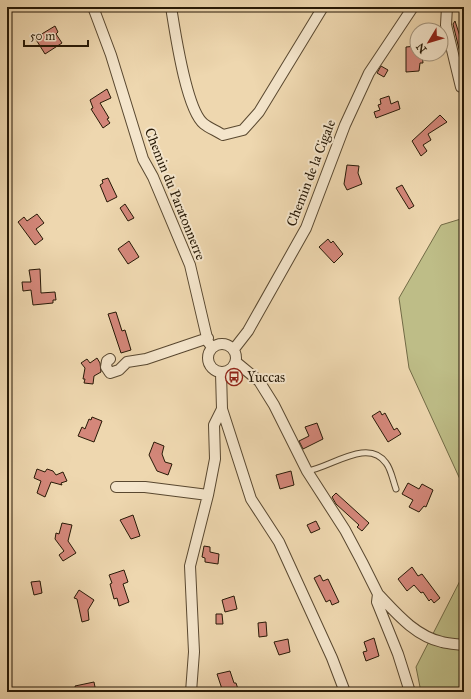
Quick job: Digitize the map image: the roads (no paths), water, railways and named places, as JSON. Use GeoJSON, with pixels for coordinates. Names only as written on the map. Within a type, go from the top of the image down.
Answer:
{"type":"FeatureCollection","features":[{"type":"Feature","properties":{"kind":"street","name":"Chemin du Paratonnerre"},"geometry":{"type":"LineString","coordinates":[[94,7],[111,55],[143,160],[153,177],[190,265],[210,343]]}},
{"type":"Feature","properties":{"kind":"street"},"geometry":{"type":"LineString","coordinates":[[171,7],[180,62],[193,105],[203,124],[223,134],[243,130],[259,112],[323,7]]}},
{"type":"Feature","properties":{"kind":"street","name":"Chemin de la Cigale"},"geometry":{"type":"LineString","coordinates":[[234,349],[248,331],[306,228],[345,125],[369,73],[413,7]]}},
{"type":"Feature","properties":{"kind":"street"},"geometry":{"type":"LineString","coordinates":[[447,7],[446,25],[461,87]]}},
{"type":"Feature","properties":{"kind":"street"},"geometry":{"type":"LineString","coordinates":[[110,359],[107,361],[106,367],[110,373],[119,370],[127,362],[146,359],[210,343],[221,343],[234,349],[237,356],[233,368],[227,372],[221,373],[214,371],[208,360],[210,343]]}},
{"type":"Feature","properties":{"kind":"street"},"geometry":{"type":"LineString","coordinates":[[236,362],[259,381],[274,405],[307,471],[345,530],[378,594],[406,623],[418,632],[441,642],[464,645]]}},
{"type":"Feature","properties":{"kind":"street"},"geometry":{"type":"LineString","coordinates":[[221,373],[222,409],[251,499],[279,542],[332,658],[345,692]]}},
{"type":"Feature","properties":{"kind":"street"},"geometry":{"type":"LineString","coordinates":[[191,692],[194,652],[190,566],[208,495],[215,459],[214,425],[222,409]]}},
{"type":"Feature","properties":{"kind":"street"},"geometry":{"type":"LineString","coordinates":[[116,487],[145,487],[208,495]]}},
{"type":"Feature","properties":{"kind":"street"},"geometry":{"type":"LineString","coordinates":[[378,594],[376,602],[398,654],[410,692]]}},
{"type":"Feature","properties":{"kind":"lane"},"geometry":{"type":"LineString","coordinates":[[307,471],[318,470],[350,456],[365,452],[375,453],[386,463],[396,489]]}},
{"type":"Feature","properties":{"kind":"place","name":"Yuccas"},"geometry":{"type":"Point","coordinates":[234,377]}}]}
